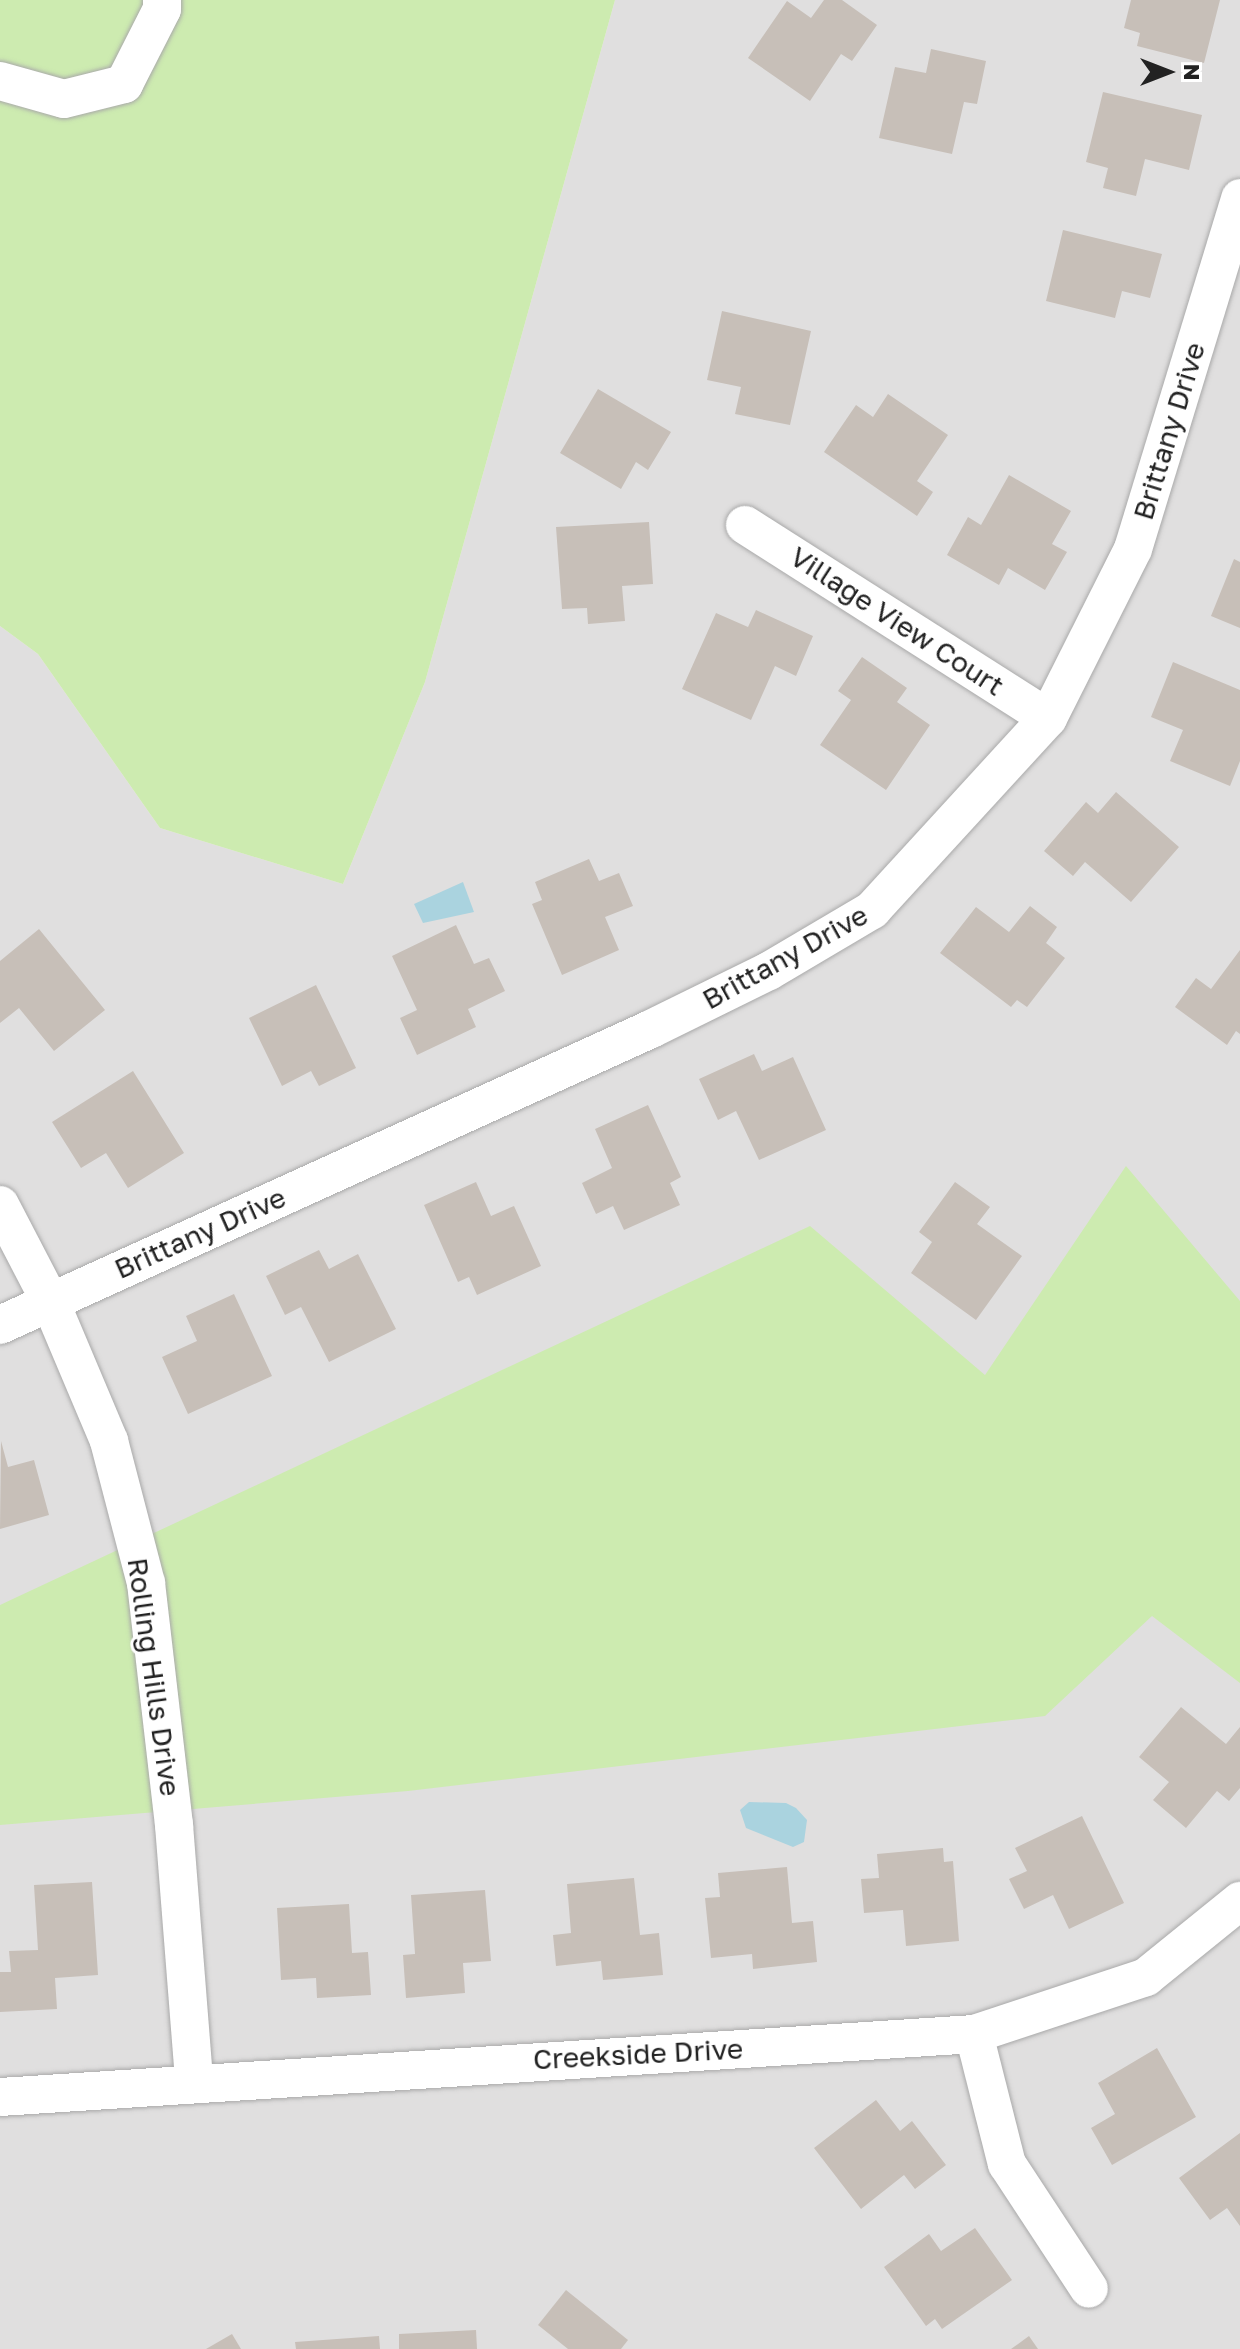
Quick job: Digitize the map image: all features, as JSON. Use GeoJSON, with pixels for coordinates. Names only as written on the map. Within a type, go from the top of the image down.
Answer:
{"type":"FeatureCollection","features":[{"type":"Feature","properties":{"kind":"street"},"geometry":{"type":"LineString","coordinates":[[0,81],[64,99],[124,84],[162,9],[162,0]]}},
{"type":"Feature","properties":{"kind":"street","name":"Brittany Drive"},"geometry":{"type":"LineString","coordinates":[[0,1325],[651,1029],[795,956],[872,910],[1048,718],[1133,549],[1240,198]]}},
{"type":"Feature","properties":{"kind":"street","name":"Village View Court"},"geometry":{"type":"LineString","coordinates":[[745,525],[1048,718]]}},
{"type":"Feature","properties":{"kind":"street","name":"Rolling Hills Drive"},"geometry":{"type":"LineString","coordinates":[[0,1205],[50,1301],[109,1441],[146,1583],[174,1825],[194,2080]]}},
{"type":"Feature","properties":{"kind":"street","name":"Creekside Drive"},"geometry":{"type":"LineString","coordinates":[[0,2097],[194,2080],[974,2034],[1146,1977],[1240,1901]]}},
{"type":"Feature","properties":{"kind":"street"},"geometry":{"type":"LineString","coordinates":[[974,2034],[1007,2164],[1089,2289]]}},
{"type":"Feature","properties":{"kind":"shaded area"},"geometry":{"type":"Polygon","coordinates":[[[615,0],[1240,0],[1240,2349],[0,2349],[0,626],[38,654],[160,828],[343,884],[425,682],[615,0]]]}},
{"type":"Feature","properties":{"kind":"green space"},"geometry":{"type":"Polygon","coordinates":[[[0,0],[615,0],[425,682],[343,884],[160,828],[38,654],[0,626],[0,0]]]}},
{"type":"Feature","properties":{"kind":"green space"},"geometry":{"type":"Polygon","coordinates":[[[1126,1166],[1240,1301],[1240,1683],[1152,1616],[1045,1716],[408,1791],[0,1825],[0,1605],[810,1226],[985,1375],[1126,1166]]]}},
{"type":"Feature","properties":{"kind":"water"},"geometry":{"type":"Polygon","coordinates":[[[463,882],[474,912],[423,923],[414,904],[463,882]]]}},
{"type":"Feature","properties":{"kind":"water"},"geometry":{"type":"Polygon","coordinates":[[[749,1802],[786,1803],[796,1808],[807,1820],[804,1842],[793,1847],[746,1828],[740,1810],[749,1802]]]}},
{"type":"Feature","properties":{"kind":"building"},"geometry":{"type":"Polygon","coordinates":[[[824,0],[842,0],[877,25],[852,61],[841,54],[810,101],[748,58],[787,1],[811,18],[824,0]]]}},
{"type":"Feature","properties":{"kind":"building"},"geometry":{"type":"Polygon","coordinates":[[[1131,0],[1220,0],[1204,63],[1137,46],[1140,33],[1124,28],[1131,0]]]}},
{"type":"Feature","properties":{"kind":"building"},"geometry":{"type":"Polygon","coordinates":[[[931,49],[986,61],[977,104],[964,102],[952,154],[879,138],[895,67],[926,73],[931,49]]]}},
{"type":"Feature","properties":{"kind":"building"},"geometry":{"type":"Polygon","coordinates":[[[1103,92],[1202,115],[1189,170],[1145,159],[1136,196],[1103,188],[1108,168],[1086,162],[1103,92]]]}},
{"type":"Feature","properties":{"kind":"building"},"geometry":{"type":"Polygon","coordinates":[[[1063,230],[1162,254],[1150,298],[1122,291],[1115,318],[1046,301],[1063,230]]]}},
{"type":"Feature","properties":{"kind":"building"},"geometry":{"type":"Polygon","coordinates":[[[722,311],[811,331],[790,425],[735,414],[741,387],[707,380],[722,311]]]}},
{"type":"Feature","properties":{"kind":"building"},"geometry":{"type":"Polygon","coordinates":[[[598,389],[671,432],[648,470],[636,462],[621,489],[560,453],[598,389]]]}},
{"type":"Feature","properties":{"kind":"building"},"geometry":{"type":"Polygon","coordinates":[[[888,394],[948,435],[917,481],[933,492],[917,516],[824,452],[856,405],[873,417],[888,394]]]}},
{"type":"Feature","properties":{"kind":"building"},"geometry":{"type":"Polygon","coordinates":[[[1009,475],[1071,511],[1052,544],[1067,552],[1045,590],[1008,568],[999,585],[947,555],[968,517],[981,525],[1009,475]]]}},
{"type":"Feature","properties":{"kind":"building"},"geometry":{"type":"Polygon","coordinates":[[[649,522],[653,584],[622,586],[625,621],[588,624],[587,608],[562,609],[556,527],[649,522]]]}},
{"type":"Feature","properties":{"kind":"building"},"geometry":{"type":"Polygon","coordinates":[[[1234,559],[1240,562],[1240,628],[1211,616],[1234,559]]]}},
{"type":"Feature","properties":{"kind":"building"},"geometry":{"type":"Polygon","coordinates":[[[756,610],[813,636],[796,676],[775,666],[751,720],[682,689],[716,613],[748,627],[756,610]]]}},
{"type":"Feature","properties":{"kind":"building"},"geometry":{"type":"Polygon","coordinates":[[[862,657],[907,688],[897,702],[930,725],[886,790],[820,745],[851,700],[838,691],[862,657]]]}},
{"type":"Feature","properties":{"kind":"building"},"geometry":{"type":"Polygon","coordinates":[[[1173,662],[1240,690],[1240,761],[1230,786],[1170,761],[1183,730],[1151,717],[1173,662]]]}},
{"type":"Feature","properties":{"kind":"building"},"geometry":{"type":"Polygon","coordinates":[[[1116,792],[1179,847],[1131,902],[1085,862],[1073,876],[1044,851],[1086,802],[1098,813],[1116,792]]]}},
{"type":"Feature","properties":{"kind":"building"},"geometry":{"type":"Polygon","coordinates":[[[589,859],[599,881],[619,873],[633,906],[605,917],[619,950],[562,975],[532,904],[542,900],[535,882],[589,859]]]}},
{"type":"Feature","properties":{"kind":"building"},"geometry":{"type":"Polygon","coordinates":[[[1030,906],[1057,927],[1046,943],[1065,958],[1027,1007],[1017,1000],[1011,1007],[940,953],[976,907],[1009,932],[1030,906]]]}},
{"type":"Feature","properties":{"kind":"building"},"geometry":{"type":"Polygon","coordinates":[[[456,925],[474,964],[489,958],[505,991],[468,1009],[476,1027],[417,1055],[400,1018],[417,1010],[392,956],[456,925]]]}},
{"type":"Feature","properties":{"kind":"building"},"geometry":{"type":"Polygon","coordinates":[[[39,929],[105,1010],[54,1051],[19,1008],[0,1023],[0,961],[39,929]]]}},
{"type":"Feature","properties":{"kind":"building"},"geometry":{"type":"Polygon","coordinates":[[[1240,950],[1240,1034],[1236,1031],[1227,1045],[1175,1007],[1196,978],[1211,989],[1240,950]]]}},
{"type":"Feature","properties":{"kind":"building"},"geometry":{"type":"Polygon","coordinates":[[[316,985],[356,1068],[319,1086],[311,1071],[282,1086],[249,1018],[316,985]]]}},
{"type":"Feature","properties":{"kind":"building"},"geometry":{"type":"Polygon","coordinates":[[[754,1054],[762,1071],[793,1057],[826,1130],[759,1160],[736,1111],[718,1120],[699,1079],[754,1054]]]}},
{"type":"Feature","properties":{"kind":"building"},"geometry":{"type":"Polygon","coordinates":[[[133,1071],[184,1153],[128,1188],[106,1153],[81,1168],[52,1122],[133,1071]]]}},
{"type":"Feature","properties":{"kind":"building"},"geometry":{"type":"Polygon","coordinates":[[[648,1105],[681,1177],[670,1183],[680,1205],[624,1230],[613,1206],[596,1214],[582,1183],[612,1168],[595,1129],[648,1105]]]}},
{"type":"Feature","properties":{"kind":"building"},"geometry":{"type":"Polygon","coordinates":[[[476,1182],[491,1216],[514,1206],[541,1266],[477,1295],[469,1277],[458,1282],[424,1205],[476,1182]]]}},
{"type":"Feature","properties":{"kind":"building"},"geometry":{"type":"Polygon","coordinates":[[[955,1182],[990,1207],[977,1224],[1022,1256],[976,1320],[911,1273],[932,1242],[919,1232],[955,1182]]]}},
{"type":"Feature","properties":{"kind":"building"},"geometry":{"type":"Polygon","coordinates":[[[319,1250],[329,1269],[358,1254],[396,1329],[329,1362],[301,1307],[285,1315],[266,1276],[319,1250]]]}},
{"type":"Feature","properties":{"kind":"building"},"geometry":{"type":"Polygon","coordinates":[[[234,1294],[272,1376],[188,1414],[162,1357],[197,1341],[186,1316],[234,1294]]]}},
{"type":"Feature","properties":{"kind":"building"},"geometry":{"type":"Polygon","coordinates":[[[1,1441],[8,1467],[34,1460],[49,1515],[0,1529],[1,1441]]]}},
{"type":"Feature","properties":{"kind":"building"},"geometry":{"type":"Polygon","coordinates":[[[1181,1707],[1226,1744],[1240,1727],[1240,1788],[1229,1801],[1217,1791],[1186,1828],[1153,1800],[1169,1782],[1139,1757],[1181,1707]]]}},
{"type":"Feature","properties":{"kind":"building"},"geometry":{"type":"Polygon","coordinates":[[[1082,1816],[1124,1903],[1069,1929],[1053,1895],[1024,1909],[1009,1879],[1027,1871],[1015,1848],[1082,1816]]]}},
{"type":"Feature","properties":{"kind":"building"},"geometry":{"type":"Polygon","coordinates":[[[943,1848],[944,1862],[953,1861],[959,1941],[906,1946],[903,1910],[864,1913],[861,1879],[879,1878],[877,1854],[943,1848]]]}},
{"type":"Feature","properties":{"kind":"building"},"geometry":{"type":"Polygon","coordinates":[[[787,1867],[792,1923],[813,1921],[817,1962],[753,1969],[752,1954],[711,1958],[705,1898],[720,1897],[718,1873],[787,1867]]]}},
{"type":"Feature","properties":{"kind":"building"},"geometry":{"type":"Polygon","coordinates":[[[634,1878],[640,1935],[659,1933],[663,1975],[603,1980],[601,1961],[556,1966],[553,1935],[571,1933],[567,1884],[634,1878]]]}},
{"type":"Feature","properties":{"kind":"building"},"geometry":{"type":"Polygon","coordinates":[[[92,1882],[98,1975],[55,1978],[57,2009],[0,2012],[0,1972],[11,1972],[9,1951],[38,1950],[34,1885],[92,1882]]]}},
{"type":"Feature","properties":{"kind":"building"},"geometry":{"type":"Polygon","coordinates":[[[485,1890],[491,1961],[463,1963],[465,1993],[406,1998],[403,1955],[415,1954],[411,1895],[485,1890]]]}},
{"type":"Feature","properties":{"kind":"building"},"geometry":{"type":"Polygon","coordinates":[[[349,1904],[352,1953],[368,1952],[371,1995],[317,1998],[316,1978],[281,1980],[277,1908],[349,1904]]]}},
{"type":"Feature","properties":{"kind":"building"},"geometry":{"type":"Polygon","coordinates":[[[1157,2048],[1196,2117],[1112,2165],[1091,2128],[1115,2114],[1098,2083],[1157,2048]]]}},
{"type":"Feature","properties":{"kind":"building"},"geometry":{"type":"Polygon","coordinates":[[[876,2100],[900,2131],[912,2121],[946,2165],[915,2189],[904,2175],[861,2209],[814,2148],[876,2100]]]}},
{"type":"Feature","properties":{"kind":"building"},"geometry":{"type":"Polygon","coordinates":[[[1240,2133],[1240,2226],[1227,2208],[1210,2220],[1179,2178],[1240,2133]]]}},
{"type":"Feature","properties":{"kind":"building"},"geometry":{"type":"Polygon","coordinates":[[[975,2228],[1012,2280],[942,2329],[935,2319],[926,2326],[884,2267],[929,2234],[941,2251],[975,2228]]]}},
{"type":"Feature","properties":{"kind":"building"},"geometry":{"type":"Polygon","coordinates":[[[566,2290],[628,2340],[621,2349],[568,2349],[538,2325],[566,2290]]]}},
{"type":"Feature","properties":{"kind":"building"},"geometry":{"type":"Polygon","coordinates":[[[476,2330],[477,2349],[399,2349],[399,2334],[476,2330]]]}},
{"type":"Feature","properties":{"kind":"building"},"geometry":{"type":"Polygon","coordinates":[[[232,2334],[241,2349],[206,2349],[232,2334]]]}},
{"type":"Feature","properties":{"kind":"building"},"geometry":{"type":"Polygon","coordinates":[[[379,2336],[380,2349],[296,2349],[295,2342],[379,2336]]]}},
{"type":"Feature","properties":{"kind":"building"},"geometry":{"type":"Polygon","coordinates":[[[1029,2336],[1038,2349],[1011,2349],[1029,2336]]]}}]}
